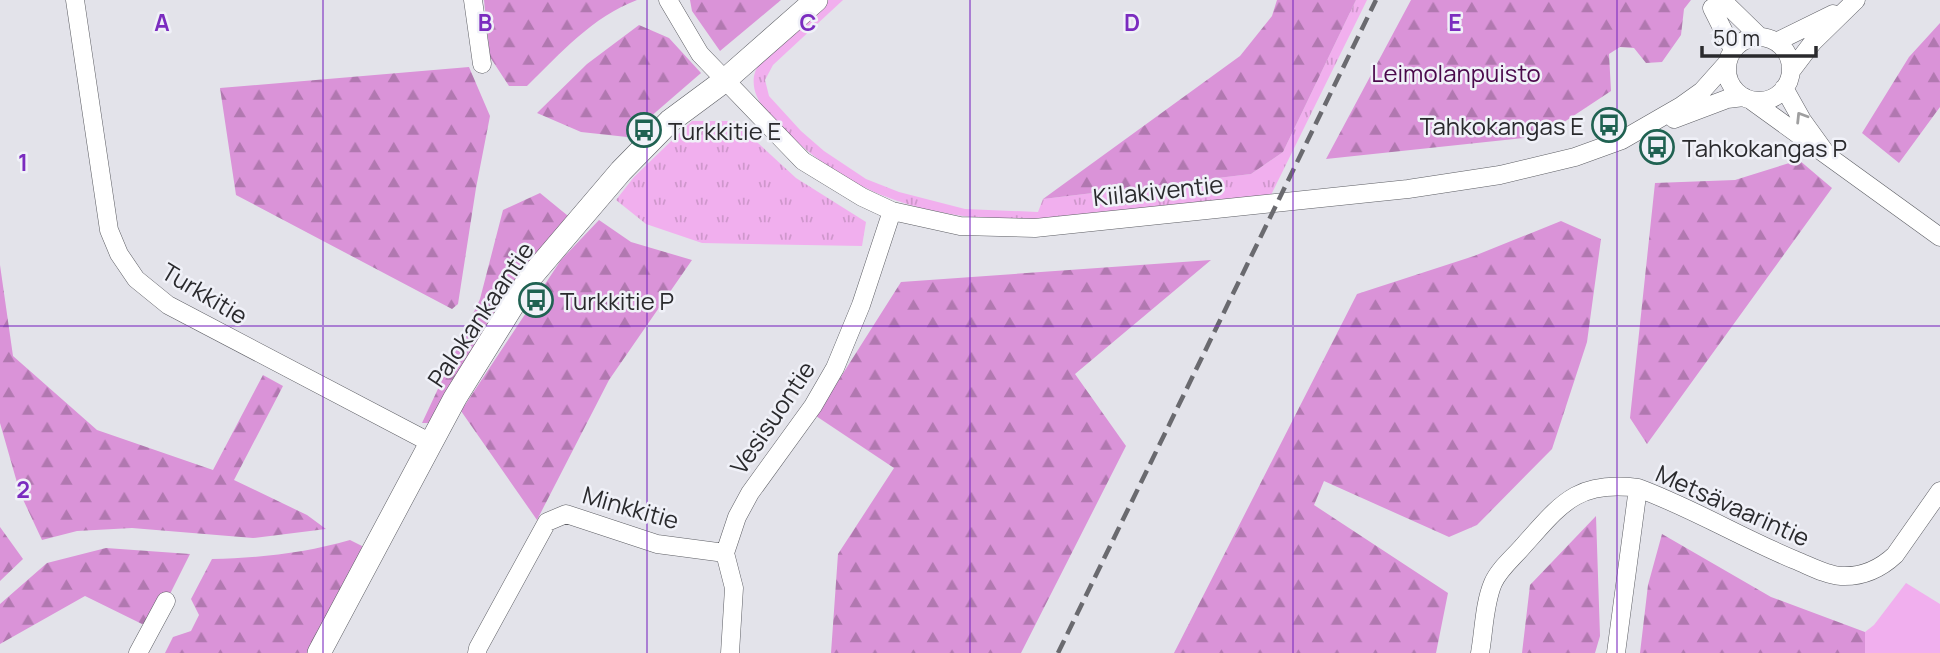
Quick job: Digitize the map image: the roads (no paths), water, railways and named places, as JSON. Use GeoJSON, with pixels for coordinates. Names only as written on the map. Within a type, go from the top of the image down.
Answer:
{"type":"FeatureCollection","features":[{"type":"Feature","properties":{"kind":"main road","name":"Palokankaantie"},"geometry":{"type":"LineString","coordinates":[[319,653],[455,398],[529,279],[621,171],[670,121],[724,81],[816,0]]}},
{"type":"Feature","properties":{"kind":"street","name":"Turkkitie"},"geometry":{"type":"LineString","coordinates":[[75,0],[109,230],[119,254],[136,279],[168,305],[431,443]]}},
{"type":"Feature","properties":{"kind":"street"},"geometry":{"type":"LineString","coordinates":[[473,0],[482,64]]}},
{"type":"Feature","properties":{"kind":"street","name":"Kiilakiventie"},"geometry":{"type":"LineString","coordinates":[[668,0],[699,54],[803,161],[862,197],[892,211],[960,226],[1035,228],[1359,194],[1500,175],[1575,157],[1727,99],[1748,99]]}},
{"type":"Feature","properties":{"kind":"street"},"geometry":{"type":"LineString","coordinates":[[1730,57],[1744,40],[1768,40],[1854,2]]}},
{"type":"Feature","properties":{"kind":"street"},"geometry":{"type":"LineString","coordinates":[[1748,99],[1770,99],[1787,80],[1813,42],[1854,2]]}},
{"type":"Feature","properties":{"kind":"street"},"geometry":{"type":"LineString","coordinates":[[1717,4],[1787,54],[1787,80],[1802,120],[1828,156]]}},
{"type":"Feature","properties":{"kind":"street"},"geometry":{"type":"LineString","coordinates":[[1717,4],[1730,57],[1727,71],[1731,85],[1940,237]]}},
{"type":"Feature","properties":{"kind":"street","name":"Kiilakiventie"},"geometry":{"type":"LineString","coordinates":[[1638,132],[1702,91],[1730,57]]}},
{"type":"Feature","properties":{"kind":"street","name":"Vesisuontie"},"geometry":{"type":"LineString","coordinates":[[725,553],[737,517],[750,493],[813,406],[835,368],[861,305],[892,211]]}},
{"type":"Feature","properties":{"kind":"street","name":"Metsävaarintie"},"geometry":{"type":"LineString","coordinates":[[1480,653],[1493,584],[1497,576],[1559,506],[1598,487],[1618,485],[1638,488],[1779,553],[1832,575],[1841,576],[1868,572],[1888,562],[1940,491]]}},
{"type":"Feature","properties":{"kind":"street"},"geometry":{"type":"LineString","coordinates":[[1616,653],[1638,488]]}},
{"type":"Feature","properties":{"kind":"street","name":"Minkkitie"},"geometry":{"type":"LineString","coordinates":[[478,653],[478,648],[547,522],[566,514],[657,544],[725,553]]}},
{"type":"Feature","properties":{"kind":"street"},"geometry":{"type":"LineString","coordinates":[[725,553],[734,588],[730,653]]}},
{"type":"Feature","properties":{"kind":"street"},"geometry":{"type":"LineString","coordinates":[[138,653],[166,601]]}},
{"type":"Feature","properties":{"kind":"railway"},"geometry":{"type":"LineString","coordinates":[[1058,653],[1376,0]]}},
{"type":"Feature","properties":{"kind":"place","name":"Tahkokangas E"},"geometry":{"type":"Point","coordinates":[1609,125]}},
{"type":"Feature","properties":{"kind":"place","name":"Turkkitie E"},"geometry":{"type":"Point","coordinates":[644,130]}},
{"type":"Feature","properties":{"kind":"place","name":"Tahkokangas P"},"geometry":{"type":"Point","coordinates":[1657,147]}},
{"type":"Feature","properties":{"kind":"place","name":"Turkkitie P"},"geometry":{"type":"Point","coordinates":[536,300]}},
{"type":"Feature","properties":{"kind":"park label","name":"Leimolanpuisto"},"geometry":{"type":"Point","coordinates":[1456,72]}}]}
